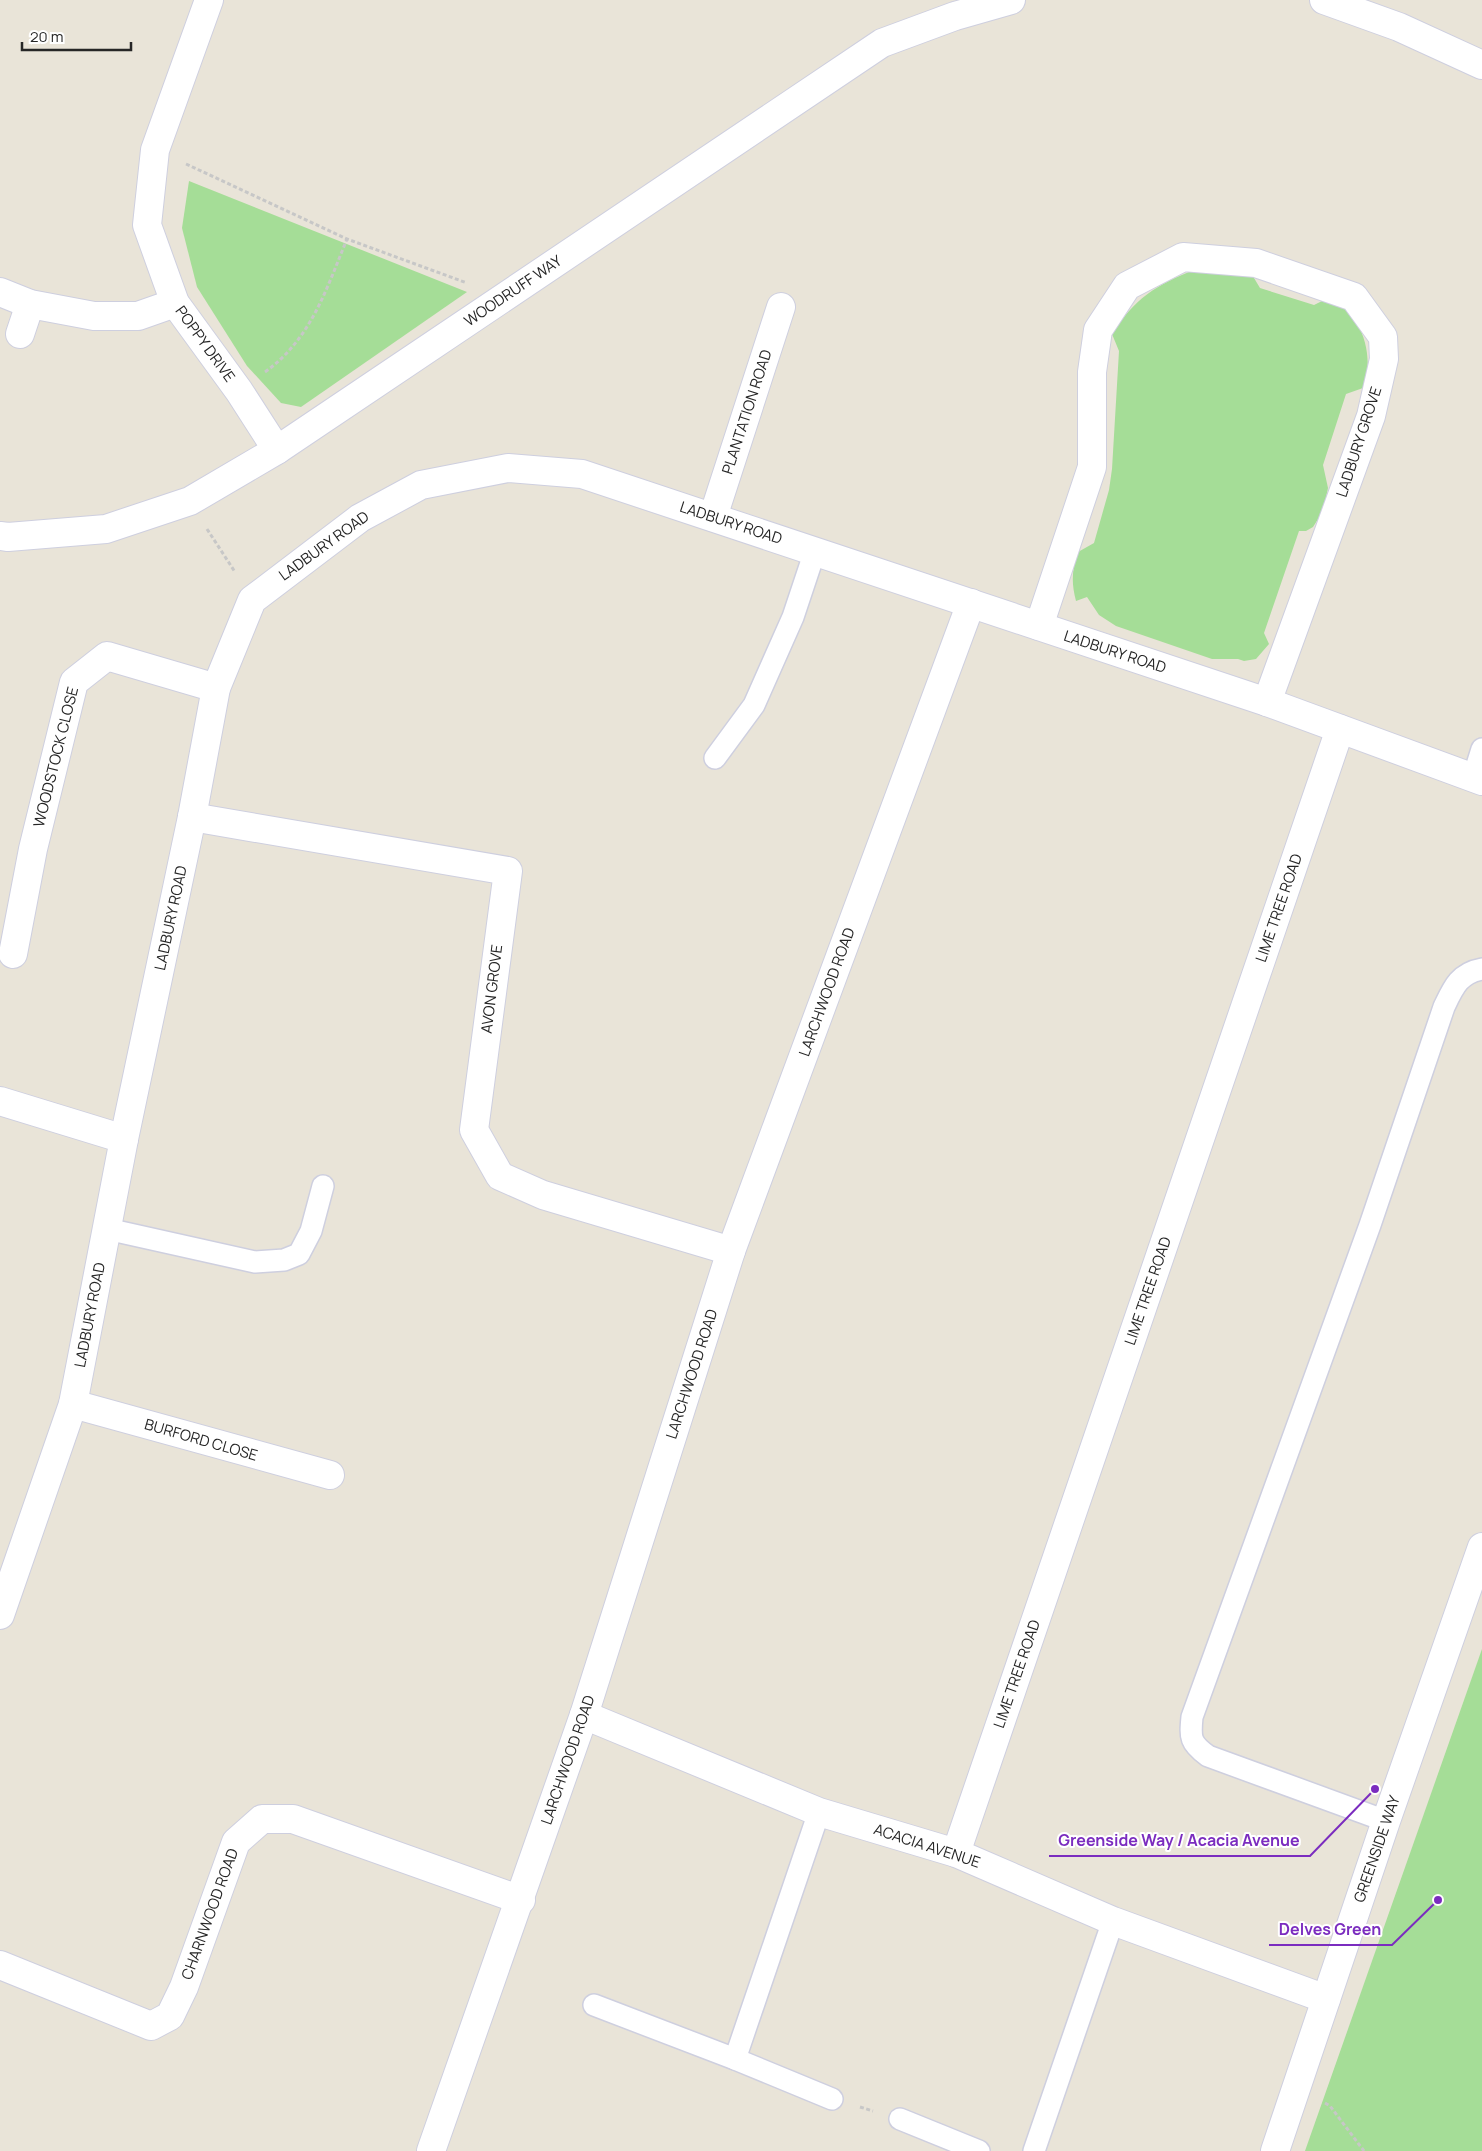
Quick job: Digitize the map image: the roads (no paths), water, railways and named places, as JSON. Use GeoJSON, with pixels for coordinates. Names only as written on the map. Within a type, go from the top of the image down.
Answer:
{"type":"FeatureCollection","features":[{"type":"Feature","properties":{"kind":"street","name":"POPPY DRIVE"},"geometry":{"type":"LineString","coordinates":[[209,0],[155,150],[147,225],[175,303],[239,391],[277,450]]}},
{"type":"Feature","properties":{"kind":"street","name":"WOODRUFF WAY"},"geometry":{"type":"LineString","coordinates":[[0,536],[8,537],[106,529],[190,501],[277,450],[882,43],[955,16],[1011,0]]}},
{"type":"Feature","properties":{"kind":"street"},"geometry":{"type":"LineString","coordinates":[[1324,0],[1399,27],[1482,65]]}},
{"type":"Feature","properties":{"kind":"street","name":"LADBURY GROVE"},"geometry":{"type":"LineString","coordinates":[[1039,626],[1092,468],[1092,372],[1098,330],[1127,286],[1183,257],[1256,263],[1354,297],[1383,338],[1384,359],[1371,416],[1267,702]]}},
{"type":"Feature","properties":{"kind":"street"},"geometry":{"type":"LineString","coordinates":[[0,292],[30,304],[94,316],[138,316],[175,303]]}},
{"type":"Feature","properties":{"kind":"street"},"geometry":{"type":"LineString","coordinates":[[20,334],[30,304]]}},
{"type":"Feature","properties":{"kind":"street","name":"PLANTATION ROAD"},"geometry":{"type":"LineString","coordinates":[[713,517],[781,307]]}},
{"type":"Feature","properties":{"kind":"street","name":"LADBURY ROAD"},"geometry":{"type":"LineString","coordinates":[[0,1615],[73,1404],[124,1139],[192,817],[216,688],[252,600],[360,518],[421,485],[508,468],[582,474],[1267,702],[1478,779]]}},
{"type":"Feature","properties":{"kind":"street","name":"LARCHWOOD ROAD"},"geometry":{"type":"LineString","coordinates":[[431,2151],[584,1715],[731,1251],[971,604]]}},
{"type":"Feature","properties":{"kind":"street","name":"WOODSTOCK CLOSE"},"geometry":{"type":"LineString","coordinates":[[13,954],[33,849],[74,682],[107,656],[216,688]]}},
{"type":"Feature","properties":{"kind":"street","name":"LIME TREE ROAD"},"geometry":{"type":"LineString","coordinates":[[956,1853],[1340,729]]}},
{"type":"Feature","properties":{"kind":"street","name":"AVON GROVE"},"geometry":{"type":"LineString","coordinates":[[192,817],[508,871],[474,1130],[500,1176],[543,1195],[731,1251]]}},
{"type":"Feature","properties":{"kind":"street"},"geometry":{"type":"LineString","coordinates":[[0,1102],[124,1139]]}},
{"type":"Feature","properties":{"kind":"street","name":"BURFORD CLOSE"},"geometry":{"type":"LineString","coordinates":[[73,1404],[330,1475]]}},
{"type":"Feature","properties":{"kind":"street","name":"GREENSIDE WAY"},"geometry":{"type":"LineString","coordinates":[[1275,2151],[1386,1821],[1482,1547]]}},
{"type":"Feature","properties":{"kind":"street","name":"ACACIA AVENUE"},"geometry":{"type":"LineString","coordinates":[[584,1715],[818,1812],[956,1853],[1113,1921],[1326,1998]]}},
{"type":"Feature","properties":{"kind":"street","name":"CHARNWOOD ROAD"},"geometry":{"type":"LineString","coordinates":[[0,1965],[151,2026],[170,2016],[184,1987],[236,1842],[262,1819],[293,1819],[520,1900]]}},
{"type":"Feature","properties":{"kind":"lane"},"geometry":{"type":"LineString","coordinates":[[715,758],[754,705],[793,616],[815,551]]}},
{"type":"Feature","properties":{"kind":"lane"},"geometry":{"type":"LineString","coordinates":[[1478,779],[1482,749]]}},
{"type":"Feature","properties":{"kind":"lane"},"geometry":{"type":"LineString","coordinates":[[1386,1821],[1208,1756],[1197,1748],[1190,1736],[1192,1717],[1370,1225],[1444,1007],[1455,982],[1471,970],[1482,968]]}},
{"type":"Feature","properties":{"kind":"lane"},"geometry":{"type":"LineString","coordinates":[[107,1229],[255,1262],[284,1260],[299,1254],[311,1231],[323,1186]]}},
{"type":"Feature","properties":{"kind":"lane"},"geometry":{"type":"LineString","coordinates":[[734,2058],[818,1812]]}},
{"type":"Feature","properties":{"kind":"lane"},"geometry":{"type":"LineString","coordinates":[[1034,2151],[1113,1921]]}},
{"type":"Feature","properties":{"kind":"lane"},"geometry":{"type":"LineString","coordinates":[[594,2005],[734,2058],[832,2099]]}},
{"type":"Feature","properties":{"kind":"lane"},"geometry":{"type":"LineString","coordinates":[[900,2119],[979,2151]]}},
{"type":"Feature","properties":{"kind":"place","name":"Greenside Way / Acacia Avenue"},"geometry":{"type":"Point","coordinates":[1375,1789]}},
{"type":"Feature","properties":{"kind":"place","name":"Delves Green"},"geometry":{"type":"Point","coordinates":[1438,1900]}}]}
